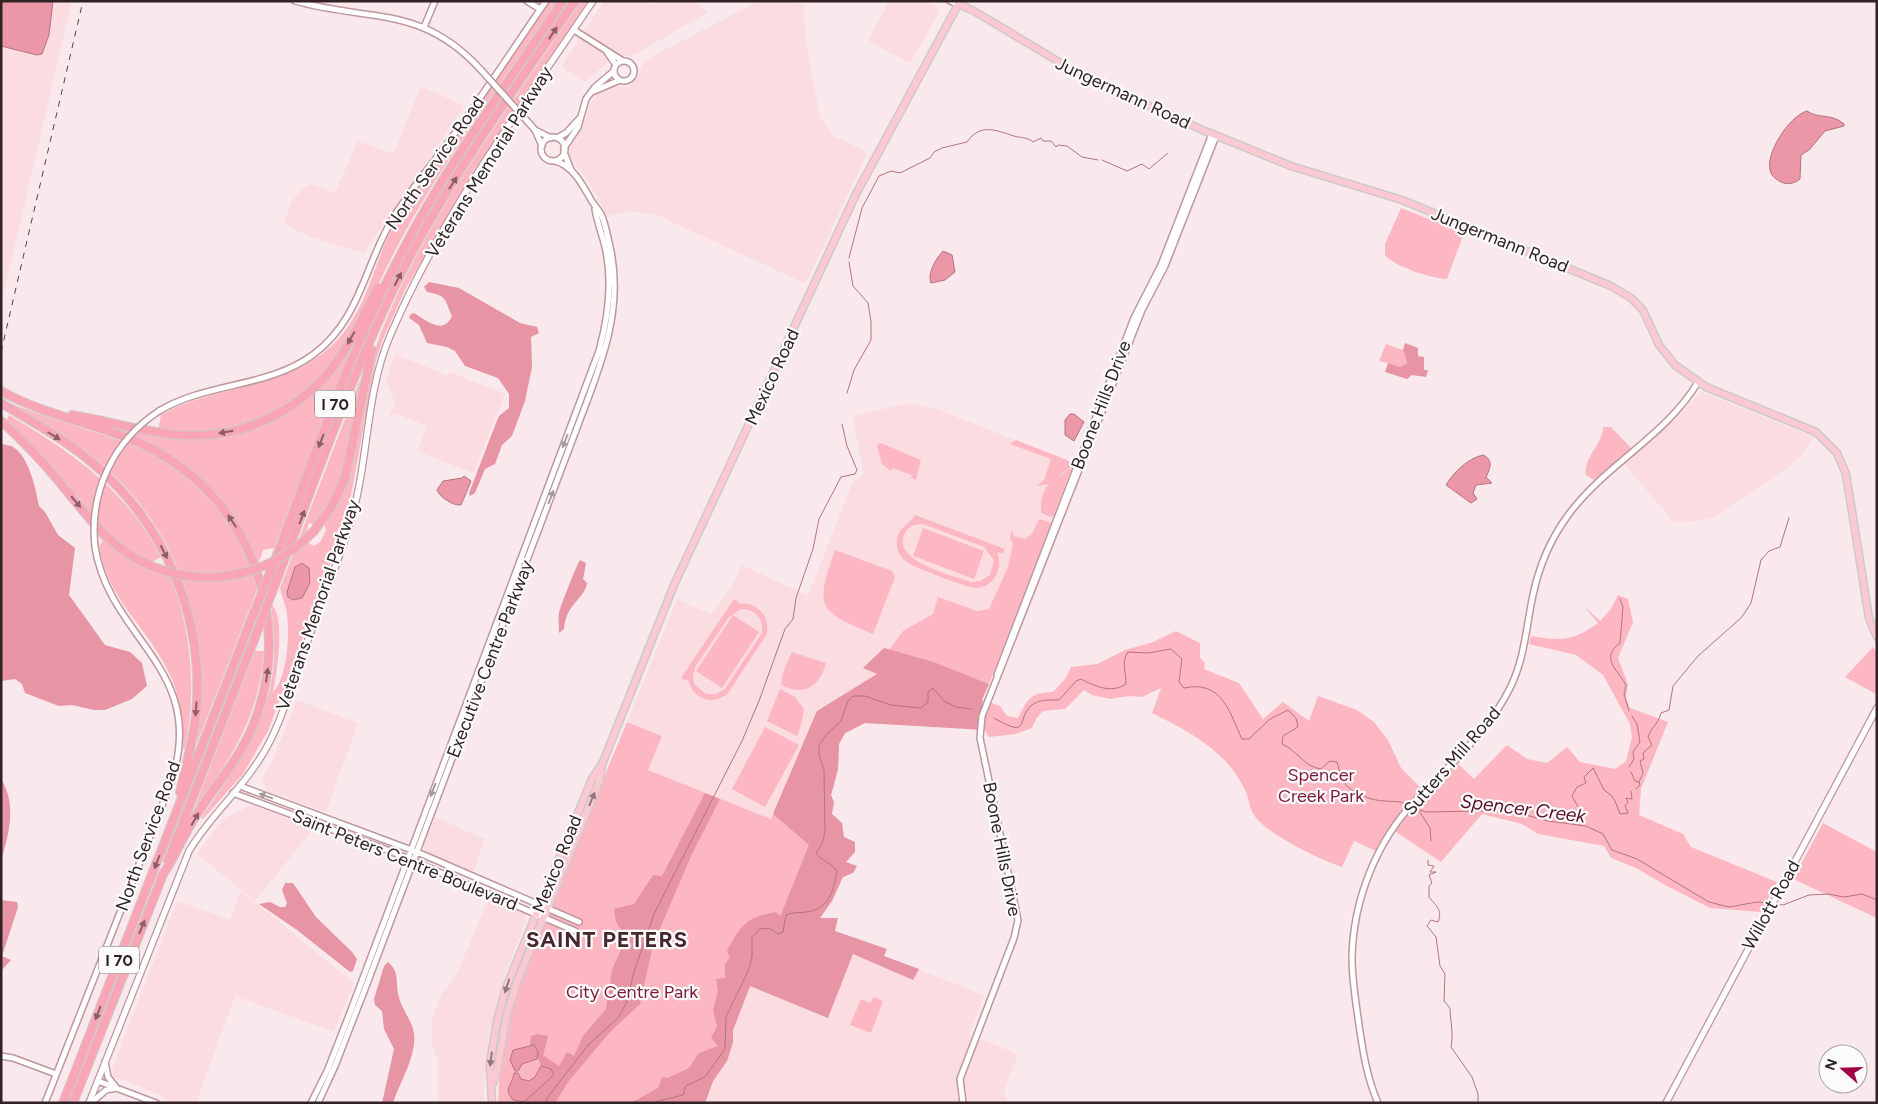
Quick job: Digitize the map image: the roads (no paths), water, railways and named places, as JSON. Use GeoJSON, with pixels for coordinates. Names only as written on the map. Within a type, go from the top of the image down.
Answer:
{"type":"FeatureCollection","features":[{"type":"Feature","properties":{"kind":"highway","name":"I 70"},"geometry":{"type":"LineString","coordinates":[[63,1103],[360,342],[402,251],[454,163],[563,1]]}},
{"type":"Feature","properties":{"kind":"highway","name":"I 70"},"geometry":{"type":"LineString","coordinates":[[73,1103],[378,324],[411,254],[439,204],[575,1]]}},
{"type":"Feature","properties":{"kind":"highway"},"geometry":{"type":"LineString","coordinates":[[47,412],[182,435],[223,433],[262,422],[297,402],[333,367],[384,278],[402,251]]}},
{"type":"Feature","properties":{"kind":"highway"},"geometry":{"type":"LineString","coordinates":[[1,421],[42,462],[107,538],[128,554],[148,565],[189,577],[235,575],[278,560],[293,550],[314,531],[332,506],[345,478],[364,382],[378,324]]}},
{"type":"Feature","properties":{"kind":"highway"},"geometry":{"type":"LineString","coordinates":[[1,391],[47,412],[146,446],[170,459],[195,478],[215,498],[241,535],[253,560],[265,597],[269,656],[266,684],[256,718],[241,750],[194,818],[162,876]]}},
{"type":"Feature","properties":{"kind":"highway"},"geometry":{"type":"LineString","coordinates":[[1,404],[74,449],[109,478],[146,520],[174,571],[191,627],[197,684],[194,729],[175,816]]}},
{"type":"Feature","properties":{"kind":"main road","name":"Veterans Memorial Parkway"},"geometry":{"type":"LineString","coordinates":[[90,1103],[189,850],[207,822],[240,786],[260,759],[274,732],[350,526],[359,488],[380,364],[395,324],[436,243],[461,200],[593,1]]}},
{"type":"Feature","properties":{"kind":"main road","name":"Jungermann Road"},"geometry":{"type":"LineString","coordinates":[[959,3],[1081,75],[1214,135],[1291,166],[1402,200],[1611,286],[1636,303],[1649,321],[1666,355],[1674,364],[1698,382],[1715,391],[1809,429],[1824,438],[1837,453],[1846,474],[1868,613],[1877,637]]}},
{"type":"Feature","properties":{"kind":"main road","name":"Mexico Road"},"geometry":{"type":"LineString","coordinates":[[492,1085],[517,982],[599,782],[603,762],[674,585],[856,194],[959,3]]}},
{"type":"Feature","properties":{"kind":"main road","name":"Willott Road"},"geometry":{"type":"LineString","coordinates":[[1666,1103],[1877,708]]}},
{"type":"Feature","properties":{"kind":"main road","name":"Mexico Road"},"geometry":{"type":"LineString","coordinates":[[492,1103],[490,1063],[497,1020],[514,965],[592,779],[603,762]]}},
{"type":"Feature","properties":{"kind":"street"},"geometry":{"type":"LineString","coordinates":[[295,1],[399,20],[424,27],[460,48],[536,130],[562,143],[564,150]]}},
{"type":"Feature","properties":{"kind":"street"},"geometry":{"type":"LineString","coordinates":[[424,27],[435,1]]}},
{"type":"Feature","properties":{"kind":"street"},"geometry":{"type":"LineString","coordinates":[[527,1],[540,9]]}},
{"type":"Feature","properties":{"kind":"street","name":"North Service Road"},"geometry":{"type":"LineString","coordinates":[[45,1103],[171,783],[179,748],[176,707],[169,683],[152,653],[113,597],[102,574],[95,546],[95,513],[106,471],[130,436],[159,411],[190,397],[286,370],[310,358],[333,338],[354,308],[384,236],[397,213],[478,101],[546,1]]}},
{"type":"Feature","properties":{"kind":"street","name":"Jungermann Road"},"geometry":{"type":"LineString","coordinates":[[950,1],[959,3]]}},
{"type":"Feature","properties":{"kind":"street"},"geometry":{"type":"LineString","coordinates":[[574,30],[623,61],[631,63],[635,72],[629,80],[620,80],[592,92]]}},
{"type":"Feature","properties":{"kind":"street"},"geometry":{"type":"LineString","coordinates":[[606,51],[615,68],[616,77],[620,80]]}},
{"type":"Feature","properties":{"kind":"street"},"geometry":{"type":"LineString","coordinates":[[536,130],[544,157],[554,161],[561,158],[578,127],[584,104],[595,86],[623,61]]}},
{"type":"Feature","properties":{"kind":"street"},"geometry":{"type":"LineString","coordinates":[[542,146],[566,133],[580,119]]}},
{"type":"Feature","properties":{"kind":"street","name":"Boone Hills Drive"},"geometry":{"type":"LineString","coordinates":[[963,1103],[960,1079],[1014,938],[1018,920],[980,731],[982,716],[1142,310],[1165,266],[1214,135]]}},
{"type":"Feature","properties":{"kind":"street","name":"Executive Centre Parkway"},"geometry":{"type":"LineString","coordinates":[[311,1103],[333,1055],[601,345],[608,315],[609,284],[606,252],[595,208],[584,187],[571,170],[564,150]]}},
{"type":"Feature","properties":{"kind":"street","name":"Executive Centre Parkway"},"geometry":{"type":"LineString","coordinates":[[554,161],[571,170]]}},
{"type":"Feature","properties":{"kind":"street","name":"Executive Centre Parkway"},"geometry":{"type":"LineString","coordinates":[[318,1103],[335,1066],[414,860],[606,351],[615,304],[614,271],[604,224],[600,213],[595,208]]}},
{"type":"Feature","properties":{"kind":"street","name":"Sutters Mill Road"},"geometry":{"type":"LineString","coordinates":[[1378,1103],[1368,1073],[1354,987],[1353,945],[1356,920],[1369,875],[1385,842],[1405,813],[1415,800],[1483,731],[1507,695],[1525,645],[1533,595],[1541,568],[1550,546],[1566,517],[1600,480],[1675,414],[1698,382]]}},
{"type":"Feature","properties":{"kind":"street","name":"Saint Peters Centre Boulevard"},"geometry":{"type":"LineString","coordinates":[[240,786],[410,849],[579,922]]}},
{"type":"Feature","properties":{"kind":"street","name":"Saint Peters Centre Boulevard"},"geometry":{"type":"LineString","coordinates":[[233,793],[414,860],[575,931]]}},
{"type":"Feature","properties":{"kind":"street"},"geometry":{"type":"LineString","coordinates":[[1,1056],[13,1058],[56,1074]]}},
{"type":"Feature","properties":{"kind":"street"},"geometry":{"type":"LineString","coordinates":[[105,1061],[108,1077],[117,1088]]}},
{"type":"Feature","properties":{"kind":"street"},"geometry":{"type":"LineString","coordinates":[[98,1080],[156,1103]]}},
{"type":"Feature","properties":{"kind":"street"},"geometry":{"type":"LineString","coordinates":[[90,1103],[106,1090],[117,1088]]}},
{"type":"Feature","properties":{"kind":"waterway"},"geometry":{"type":"LineString","coordinates":[[849,258],[862,208],[879,176],[891,171],[900,173],[930,158],[934,152],[942,148],[967,142],[977,132],[994,130],[1026,138],[1033,142],[1041,138],[1043,141],[1051,141],[1056,147],[1058,145],[1067,146],[1082,157],[1098,160]]}},
{"type":"Feature","properties":{"kind":"waterway"},"geometry":{"type":"LineString","coordinates":[[1102,160],[1127,171],[1142,164],[1149,169],[1168,153]]}},
{"type":"Feature","properties":{"kind":"waterway"},"geometry":{"type":"LineString","coordinates":[[847,393],[854,370],[871,340],[871,321],[868,303],[853,286],[849,262]]}},
{"type":"Feature","properties":{"kind":"waterway"},"geometry":{"type":"LineString","coordinates":[[547,1103],[547,1098],[589,1044],[618,1018],[627,1002],[634,972],[654,914],[742,741],[759,701],[785,629],[793,619],[796,598],[813,549],[819,519],[841,477],[855,474],[857,470],[847,446],[842,424]]}},
{"type":"Feature","properties":{"kind":"waterway"},"geometry":{"type":"LineString","coordinates":[[1636,789],[1640,785],[1639,782],[1643,773],[1640,761],[1644,759],[1643,753],[1652,745],[1648,737],[1661,713],[1669,710],[1673,686],[1698,656],[1742,617],[1751,603],[1761,560],[1769,551],[1780,547],[1789,518]]}},
{"type":"Feature","properties":{"kind":"waterway"},"geometry":{"type":"LineString","coordinates":[[1620,599],[1623,607],[1620,643],[1611,654],[1611,660],[1626,686],[1624,694],[1629,711]]}},
{"type":"Feature","properties":{"kind":"waterway","name":"Spencer Creek"},"geometry":{"type":"LineString","coordinates":[[994,718],[1018,727],[1021,725],[1027,710],[1032,705],[1041,701],[1059,700],[1076,681],[1081,679],[1109,689],[1126,684],[1124,663],[1128,652],[1148,653],[1171,649],[1182,659],[1179,682],[1184,688],[1197,687],[1216,693],[1228,708],[1242,739],[1249,739],[1270,719],[1288,710],[1296,718],[1298,727],[1283,736],[1282,744],[1315,768],[1321,769],[1330,761],[1337,762],[1343,781],[1362,796],[1374,800],[1399,802],[1407,805]]}},
{"type":"Feature","properties":{"kind":"waterway","name":"Spencer Creek"},"geometry":{"type":"LineString","coordinates":[[651,1103],[683,1095],[686,1086],[705,1077],[725,1049],[726,1017],[749,969],[752,957],[752,937],[760,929],[769,928],[778,934],[783,932],[786,915],[820,908],[832,892],[837,871],[816,853],[822,844],[825,831],[824,770],[819,755],[819,746],[826,735],[841,721],[848,701],[853,696],[865,696],[891,705],[921,708],[928,702],[928,692],[933,688],[944,701],[956,707],[971,709]]}},
{"type":"Feature","properties":{"kind":"waterway"},"geometry":{"type":"LineString","coordinates":[[1629,767],[1634,759],[1633,752],[1640,742],[1637,724],[1632,716]]}},
{"type":"Feature","properties":{"kind":"waterway"},"geometry":{"type":"LineString","coordinates":[[1581,825],[1582,814],[1572,796],[1577,787],[1586,783],[1584,777],[1593,768],[1604,790],[1615,801],[1620,814],[1628,813],[1625,806],[1628,802],[1626,798],[1632,799],[1631,791]]}},
{"type":"Feature","properties":{"kind":"waterway"},"geometry":{"type":"LineString","coordinates":[[1631,772],[1635,781],[1639,782]]}},
{"type":"Feature","properties":{"kind":"waterway","name":"Spencer Creek"},"geometry":{"type":"LineString","coordinates":[[1411,807],[1426,812],[1483,811],[1526,815],[1548,821],[1586,826],[1603,834],[1612,850],[1637,859],[1709,902],[1729,907],[1757,902],[1770,903]]}},
{"type":"Feature","properties":{"kind":"waterway"},"geometry":{"type":"LineString","coordinates":[[1419,811],[1430,828],[1431,841]]}},
{"type":"Feature","properties":{"kind":"waterway"},"geometry":{"type":"LineString","coordinates":[[1428,860],[1428,865],[1434,866],[1430,872],[1436,872],[1429,875],[1432,883],[1429,886],[1429,897],[1438,908],[1440,914],[1438,922],[1431,920],[1427,926],[1436,937],[1440,966],[1445,974],[1444,1001],[1450,1008],[1451,1047],[1472,1077],[1478,1094],[1478,1103]]}},
{"type":"Feature","properties":{"kind":"waterway","name":"Spencer Creek"},"geometry":{"type":"LineString","coordinates":[[1774,904],[1783,905],[1809,895],[1828,894],[1844,897],[1862,894],[1877,900]]}},
{"type":"Feature","properties":{"kind":"railway"},"geometry":{"type":"LineString","coordinates":[[1,352],[83,1]]}},
{"type":"Feature","properties":{"kind":"district","name":"SAINT PETERS"},"geometry":{"type":"Point","coordinates":[607,939]}},
{"type":"Feature","properties":{"kind":"park label","name":"Spencer Creek Park"},"geometry":{"type":"Point","coordinates":[1321,785]}},
{"type":"Feature","properties":{"kind":"park label","name":"City Centre Park"},"geometry":{"type":"Point","coordinates":[632,992]}}]}
